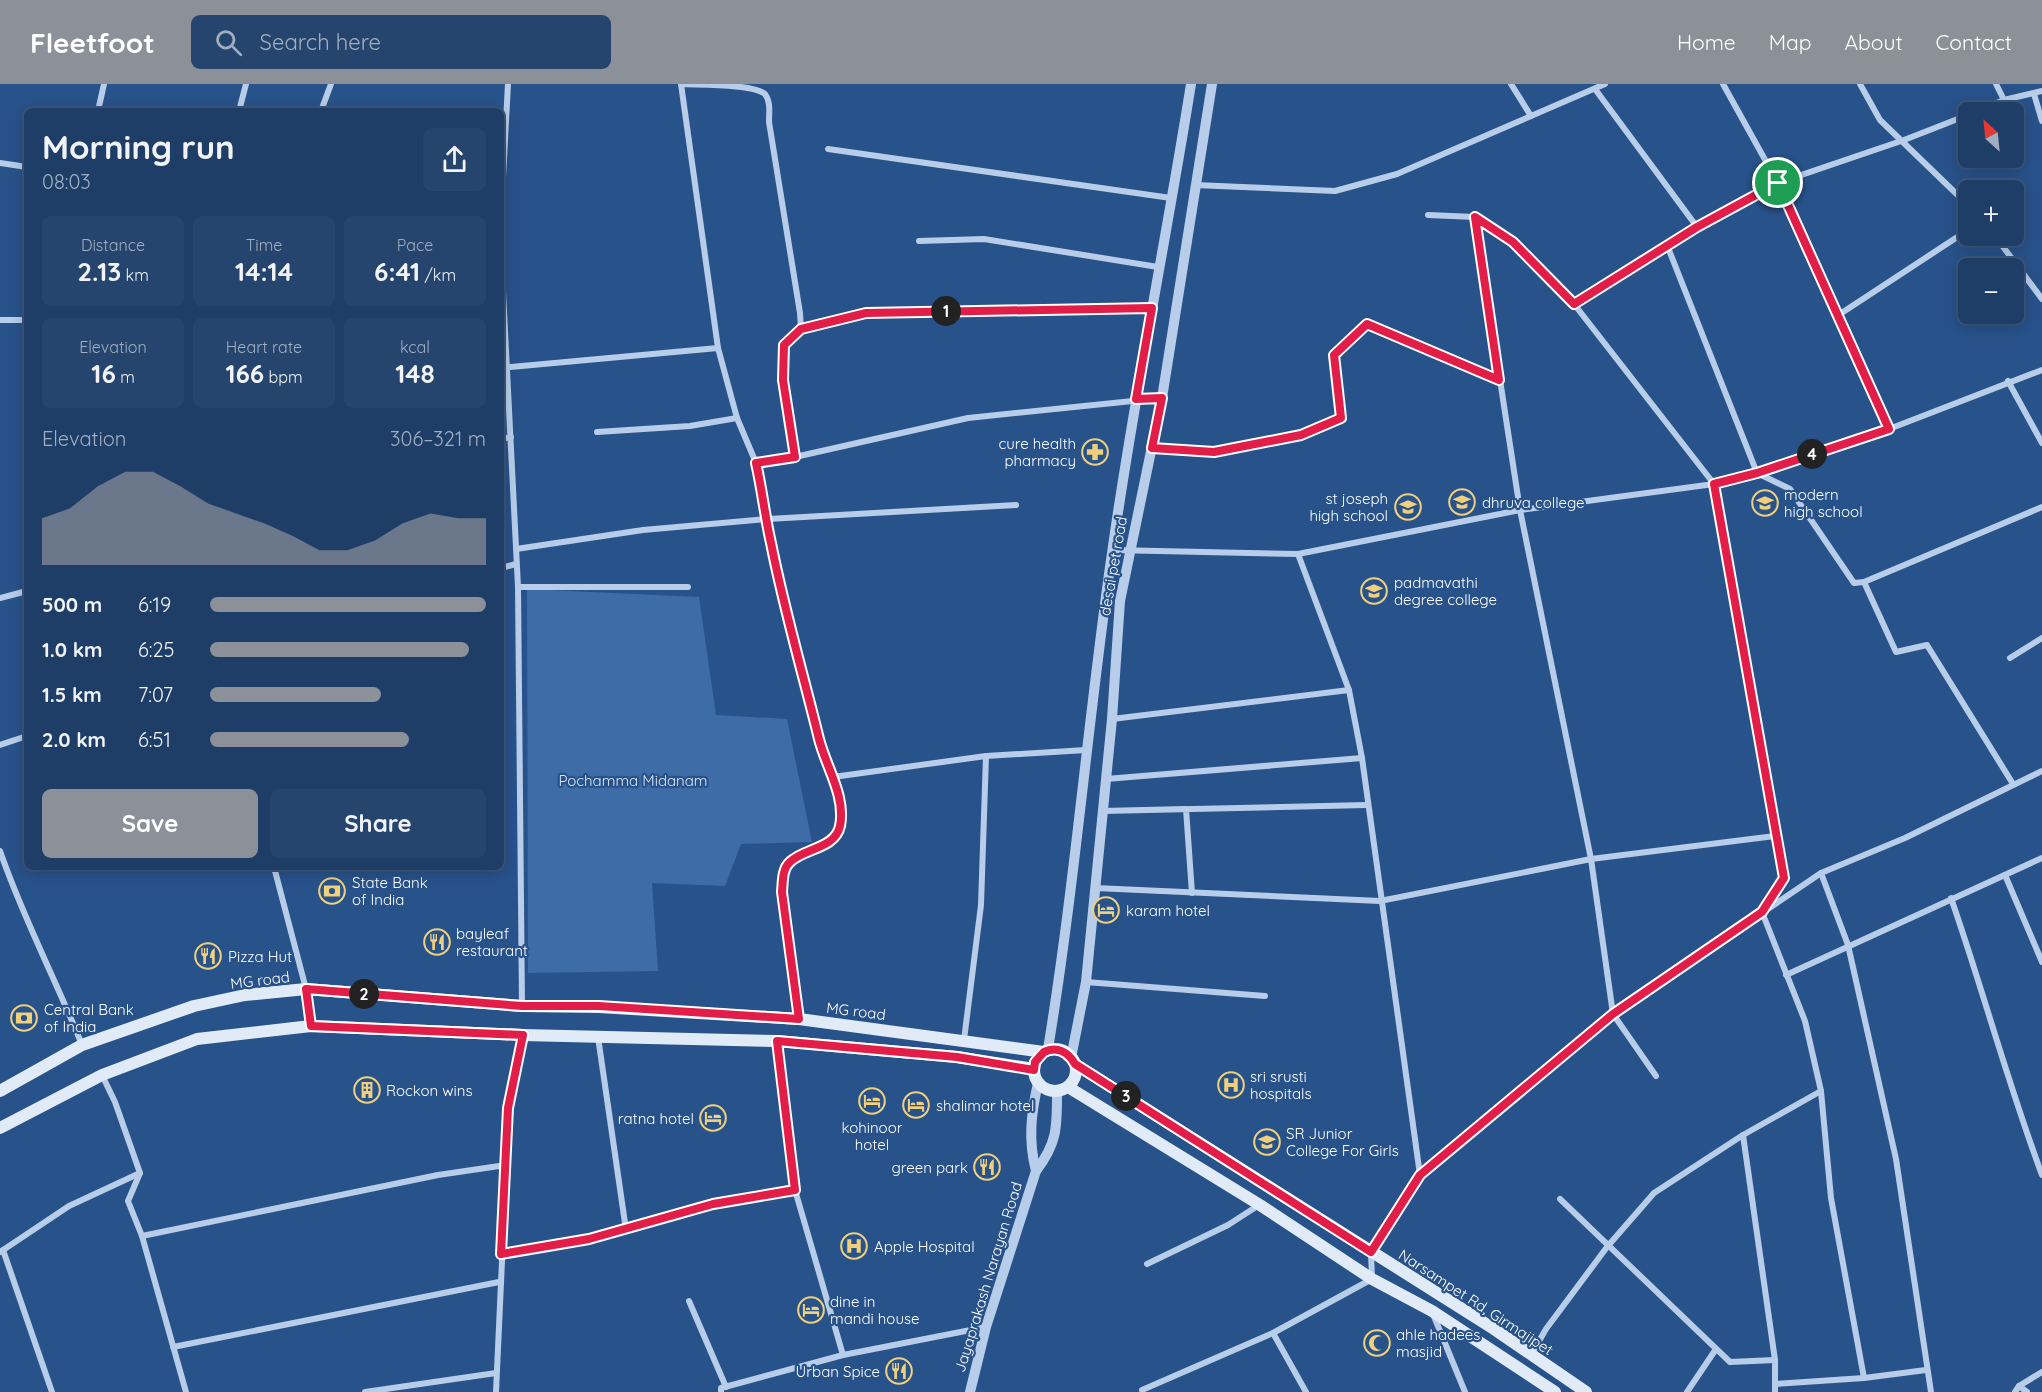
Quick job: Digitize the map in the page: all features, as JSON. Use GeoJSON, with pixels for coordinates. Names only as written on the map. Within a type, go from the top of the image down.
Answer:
{"type":"FeatureCollection","features":[{"type":"Feature","properties":{"kind":"main road","name":"MG road"},"geometry":{"type":"LineString","coordinates":[[0,1091],[82,1046],[194,1006],[245,995],[306,989],[522,1006],[599,1006],[799,1019],[1046,1050]]}},
{"type":"Feature","properties":{"kind":"main road"},"geometry":{"type":"LineString","coordinates":[[0,1128],[102,1075],[196,1039],[311,1026],[523,1035],[777,1041],[957,1057],[1034,1070]]}},
{"type":"Feature","properties":{"kind":"main road"},"geometry":{"type":"LineString","coordinates":[[1046,1050],[1059,1050],[1073,1061],[1074,1078],[1063,1089],[1050,1091],[1038,1083],[1034,1070],[1035,1062],[1046,1050]]}},
{"type":"Feature","properties":{"kind":"main road","name":"Narsampet Rd, Girmajipet"},"geometry":{"type":"LineString","coordinates":[[1073,1061],[1586,1392]]}},
{"type":"Feature","properties":{"kind":"main road","name":"Narsampet Rd, Girmajipet"},"geometry":{"type":"LineString","coordinates":[[1063,1089],[1260,1204],[1372,1279],[1432,1311],[1555,1392]]}},
{"type":"Feature","properties":{"kind":"street"},"geometry":{"type":"LineString","coordinates":[[99,108],[104,84]]}},
{"type":"Feature","properties":{"kind":"street"},"geometry":{"type":"LineString","coordinates":[[240,108],[246,84]]}},
{"type":"Feature","properties":{"kind":"street"},"geometry":{"type":"LineString","coordinates":[[322,108],[331,84]]}},
{"type":"Feature","properties":{"kind":"street"},"geometry":{"type":"LineString","coordinates":[[504,159],[508,84]]}},
{"type":"Feature","properties":{"kind":"street"},"geometry":{"type":"LineString","coordinates":[[799,1019],[782,892],[784,872],[790,862],[832,841],[840,828],[841,808],[833,777],[824,760],[770,541],[768,519],[756,463],[737,418],[718,348],[681,84],[754,85],[765,93],[769,104],[769,122],[801,329]]}},
{"type":"Feature","properties":{"kind":"street","name":"desai pet road"},"geometry":{"type":"LineString","coordinates":[[1046,1050],[1058,985],[1112,550],[1158,267],[1191,84]]}},
{"type":"Feature","properties":{"kind":"street","name":"desai pet road"},"geometry":{"type":"LineString","coordinates":[[1073,1061],[1086,982],[1112,719],[1120,601],[1162,398],[1212,84]]}},
{"type":"Feature","properties":{"kind":"street"},"geometry":{"type":"LineString","coordinates":[[1511,84],[1531,116]]}},
{"type":"Feature","properties":{"kind":"street"},"geometry":{"type":"LineString","coordinates":[[1195,185],[1335,191],[1397,174],[1605,84]]}},
{"type":"Feature","properties":{"kind":"street"},"geometry":{"type":"LineString","coordinates":[[1723,84],[1778,183],[1889,429]]}},
{"type":"Feature","properties":{"kind":"street"},"geometry":{"type":"LineString","coordinates":[[1860,84],[1880,120],[1904,140],[1958,195]]}},
{"type":"Feature","properties":{"kind":"street"},"geometry":{"type":"LineString","coordinates":[[1996,84],[2004,100]]}},
{"type":"Feature","properties":{"kind":"street"},"geometry":{"type":"LineString","coordinates":[[1595,88],[1697,227]]}},
{"type":"Feature","properties":{"kind":"street"},"geometry":{"type":"LineString","coordinates":[[1999,102],[2042,91]]}},
{"type":"Feature","properties":{"kind":"street"},"geometry":{"type":"LineString","coordinates":[[2034,94],[2042,121]]}},
{"type":"Feature","properties":{"kind":"street"},"geometry":{"type":"LineString","coordinates":[[1574,304],[1666,245],[1778,183],[1958,119]]}},
{"type":"Feature","properties":{"kind":"street"},"geometry":{"type":"LineString","coordinates":[[828,149],[1171,198]]}},
{"type":"Feature","properties":{"kind":"street"},"geometry":{"type":"LineString","coordinates":[[0,163],[24,167]]}},
{"type":"Feature","properties":{"kind":"street"},"geometry":{"type":"LineString","coordinates":[[1428,214],[1475,217],[1513,242],[1574,304],[1714,484],[1784,878],[1762,912]]}},
{"type":"Feature","properties":{"kind":"street"},"geometry":{"type":"LineString","coordinates":[[1475,217],[1520,510],[1591,859],[1613,1014],[1656,1076]]}},
{"type":"Feature","properties":{"kind":"street"},"geometry":{"type":"LineString","coordinates":[[1837,316],[1958,237]]}},
{"type":"Feature","properties":{"kind":"street"},"geometry":{"type":"LineString","coordinates":[[919,241],[984,239],[1158,267]]}},
{"type":"Feature","properties":{"kind":"street"},"geometry":{"type":"LineString","coordinates":[[1666,245],[1757,473],[1790,489],[1854,583],[1864,582],[2042,507]]}},
{"type":"Feature","properties":{"kind":"street"},"geometry":{"type":"LineString","coordinates":[[2002,246],[2042,299]]}},
{"type":"Feature","properties":{"kind":"street"},"geometry":{"type":"LineString","coordinates":[[795,457],[782,362],[784,345],[801,329],[866,313],[1152,308]]}},
{"type":"Feature","properties":{"kind":"street"},"geometry":{"type":"LineString","coordinates":[[0,320],[24,320]]}},
{"type":"Feature","properties":{"kind":"street"},"geometry":{"type":"LineString","coordinates":[[1152,448],[1214,452],[1301,435],[1341,418],[1334,355],[1367,324],[1499,380]]}},
{"type":"Feature","properties":{"kind":"street"},"geometry":{"type":"LineString","coordinates":[[522,1006],[518,587],[512,437],[504,368],[718,348]]}},
{"type":"Feature","properties":{"kind":"street"},"geometry":{"type":"LineString","coordinates":[[1112,550],[1298,554],[1520,510],[1714,484],[1757,473],[1889,429],[2008,381],[2042,370]]}},
{"type":"Feature","properties":{"kind":"street"},"geometry":{"type":"LineString","coordinates":[[2008,381],[2042,443]]}},
{"type":"Feature","properties":{"kind":"street"},"geometry":{"type":"LineString","coordinates":[[756,463],[795,457],[968,418],[1162,398]]}},
{"type":"Feature","properties":{"kind":"street"},"geometry":{"type":"LineString","coordinates":[[597,432],[690,426],[737,418]]}},
{"type":"Feature","properties":{"kind":"street"},"geometry":{"type":"LineString","coordinates":[[504,438],[512,437]]}},
{"type":"Feature","properties":{"kind":"street"},"geometry":{"type":"LineString","coordinates":[[516,549],[643,530],[768,519],[1016,505]]}},
{"type":"Feature","properties":{"kind":"street"},"geometry":{"type":"LineString","coordinates":[[1298,554],[1349,690],[1362,758],[1380,901],[1420,1175]]}},
{"type":"Feature","properties":{"kind":"street"},"geometry":{"type":"LineString","coordinates":[[504,567],[516,564]]}},
{"type":"Feature","properties":{"kind":"street"},"geometry":{"type":"LineString","coordinates":[[1864,582],[1896,652],[1927,645],[2013,784]]}},
{"type":"Feature","properties":{"kind":"street"},"geometry":{"type":"LineString","coordinates":[[518,587],[688,587]]}},
{"type":"Feature","properties":{"kind":"street"},"geometry":{"type":"LineString","coordinates":[[0,598],[24,592]]}},
{"type":"Feature","properties":{"kind":"street"},"geometry":{"type":"LineString","coordinates":[[2010,658],[2042,638]]}},
{"type":"Feature","properties":{"kind":"street"},"geometry":{"type":"LineString","coordinates":[[1112,719],[1349,690]]}},
{"type":"Feature","properties":{"kind":"street"},"geometry":{"type":"LineString","coordinates":[[0,745],[24,737]]}},
{"type":"Feature","properties":{"kind":"street"},"geometry":{"type":"LineString","coordinates":[[833,777],[986,756],[1086,750]]}},
{"type":"Feature","properties":{"kind":"street"},"geometry":{"type":"LineString","coordinates":[[964,1040],[981,905],[986,756]]}},
{"type":"Feature","properties":{"kind":"street"},"geometry":{"type":"LineString","coordinates":[[1105,779],[1362,758]]}},
{"type":"Feature","properties":{"kind":"street"},"geometry":{"type":"LineString","coordinates":[[1140,1391],[1273,1334],[1372,1279],[1371,1252],[1420,1175],[1613,1014],[1821,873],[1905,838],[2042,771]]}},
{"type":"Feature","properties":{"kind":"street"},"geometry":{"type":"LineString","coordinates":[[1102,811],[1367,805]]}},
{"type":"Feature","properties":{"kind":"street"},"geometry":{"type":"LineString","coordinates":[[1102,811],[1186,809],[1192,893]]}},
{"type":"Feature","properties":{"kind":"street"},"geometry":{"type":"LineString","coordinates":[[1095,888],[1380,901],[1591,859],[1775,836]]}},
{"type":"Feature","properties":{"kind":"street"},"geometry":{"type":"LineString","coordinates":[[0,851],[15,893],[61,992],[82,1046]]}},
{"type":"Feature","properties":{"kind":"street"},"geometry":{"type":"LineString","coordinates":[[1786,975],[2042,858]]}},
{"type":"Feature","properties":{"kind":"street"},"geometry":{"type":"LineString","coordinates":[[275,870],[306,989],[311,1026]]}},
{"type":"Feature","properties":{"kind":"street"},"geometry":{"type":"LineString","coordinates":[[1821,873],[1848,945],[1896,1159],[1931,1392]]}},
{"type":"Feature","properties":{"kind":"street"},"geometry":{"type":"LineString","coordinates":[[2006,874],[2042,962]]}},
{"type":"Feature","properties":{"kind":"street"},"geometry":{"type":"LineString","coordinates":[[1951,898],[1986,1000],[2015,1102],[2042,1175]]}},
{"type":"Feature","properties":{"kind":"street"},"geometry":{"type":"LineString","coordinates":[[1762,912],[1805,1021],[1821,1090],[1831,1198],[1864,1378]]}},
{"type":"Feature","properties":{"kind":"street"},"geometry":{"type":"LineString","coordinates":[[1086,982],[1265,996]]}},
{"type":"Feature","properties":{"kind":"street"},"geometry":{"type":"LineString","coordinates":[[496,1392],[508,1108],[523,1035]]}},
{"type":"Feature","properties":{"kind":"street"},"geometry":{"type":"LineString","coordinates":[[598,1036],[626,1230]]}},
{"type":"Feature","properties":{"kind":"street"},"geometry":{"type":"LineString","coordinates":[[777,1041],[795,1190],[843,1355]]}},
{"type":"Feature","properties":{"kind":"street"},"geometry":{"type":"LineString","coordinates":[[102,1075],[115,1102],[140,1173],[128,1201],[142,1236],[186,1392]]}},
{"type":"Feature","properties":{"kind":"street","name":"Jayaprakash Narayan Road"},"geometry":{"type":"LineString","coordinates":[[1036,1171],[1030,1139],[1032,1111],[1038,1083]]}},
{"type":"Feature","properties":{"kind":"street","name":"Jayaprakash Narayan Road"},"geometry":{"type":"LineString","coordinates":[[969,1392],[986,1327],[1036,1171],[1051,1152],[1063,1089]]}},
{"type":"Feature","properties":{"kind":"street"},"geometry":{"type":"LineString","coordinates":[[1531,1355],[1546,1329],[1607,1247],[1654,1193],[1743,1135],[1821,1090]]}},
{"type":"Feature","properties":{"kind":"street"},"geometry":{"type":"LineString","coordinates":[[1743,1135],[1775,1360],[1775,1392]]}},
{"type":"Feature","properties":{"kind":"street"},"geometry":{"type":"LineString","coordinates":[[142,1236],[438,1175],[506,1165]]}},
{"type":"Feature","properties":{"kind":"street"},"geometry":{"type":"LineString","coordinates":[[52,1392],[2,1251],[69,1206],[140,1173]]}},
{"type":"Feature","properties":{"kind":"street"},"geometry":{"type":"LineString","coordinates":[[501,1254],[589,1239],[713,1204],[795,1190]]}},
{"type":"Feature","properties":{"kind":"street"},"geometry":{"type":"LineString","coordinates":[[1560,1199],[1607,1247],[1730,1362],[1775,1360]]}},
{"type":"Feature","properties":{"kind":"street"},"geometry":{"type":"LineString","coordinates":[[1146,1264],[1228,1225],[1260,1204]]}},
{"type":"Feature","properties":{"kind":"street"},"geometry":{"type":"LineString","coordinates":[[173,1347],[499,1282]]}},
{"type":"Feature","properties":{"kind":"street"},"geometry":{"type":"LineString","coordinates":[[688,1301],[721,1390],[843,1355],[986,1327]]}},
{"type":"Feature","properties":{"kind":"street"},"geometry":{"type":"LineString","coordinates":[[1432,1311],[1465,1392]]}},
{"type":"Feature","properties":{"kind":"street"},"geometry":{"type":"LineString","coordinates":[[1273,1334],[1306,1392]]}},
{"type":"Feature","properties":{"kind":"street"},"geometry":{"type":"LineString","coordinates":[[1687,1392],[1716,1349]]}},
{"type":"Feature","properties":{"kind":"street"},"geometry":{"type":"LineString","coordinates":[[1775,1384],[1864,1378],[1926,1370]]}},
{"type":"Feature","properties":{"kind":"street"},"geometry":{"type":"LineString","coordinates":[[2017,1389],[2042,1372]]}},
{"type":"Feature","properties":{"kind":"street"},"geometry":{"type":"LineString","coordinates":[[364,1392],[496,1373]]}},
{"type":"Feature","properties":{"kind":"street"},"geometry":{"type":"LineString","coordinates":[[2017,1389],[2027,1392]]}},
{"type":"Feature","properties":{"kind":"green space","name":"Pochamma Midanam"},"geometry":{"type":"Polygon","coordinates":[[[527,589],[699,597],[716,715],[787,719],[812,842],[741,844],[725,886],[652,883],[658,971],[528,973],[527,589]]]}},
{"type":"Feature","properties":{"kind":"place","name":"cure health pharmacy"},"geometry":{"type":"Point","coordinates":[1095,452]}},
{"type":"Feature","properties":{"kind":"place","name":"dhruva college"},"geometry":{"type":"Point","coordinates":[1462,502]}},
{"type":"Feature","properties":{"kind":"place","name":"modern high school"},"geometry":{"type":"Point","coordinates":[1765,503]}},
{"type":"Feature","properties":{"kind":"place","name":"st joseph high school"},"geometry":{"type":"Point","coordinates":[1408,507]}},
{"type":"Feature","properties":{"kind":"place","name":"padmavathi degree college"},"geometry":{"type":"Point","coordinates":[1374,591]}},
{"type":"Feature","properties":{"kind":"place","name":"State Bank of India"},"geometry":{"type":"Point","coordinates":[332,891]}},
{"type":"Feature","properties":{"kind":"place","name":"karam hotel"},"geometry":{"type":"Point","coordinates":[1106,910]}},
{"type":"Feature","properties":{"kind":"place","name":"bayleaf restaurant"},"geometry":{"type":"Point","coordinates":[437,942]}},
{"type":"Feature","properties":{"kind":"place","name":"Pizza Hut"},"geometry":{"type":"Point","coordinates":[208,956]}},
{"type":"Feature","properties":{"kind":"place","name":"Central Bank of India"},"geometry":{"type":"Point","coordinates":[24,1018]}},
{"type":"Feature","properties":{"kind":"place","name":"sri srusti hospitals"},"geometry":{"type":"Point","coordinates":[1231,1085]}},
{"type":"Feature","properties":{"kind":"place","name":"Rockon wins"},"geometry":{"type":"Point","coordinates":[367,1090]}},
{"type":"Feature","properties":{"kind":"place","name":"kohinoor hotel"},"geometry":{"type":"Point","coordinates":[872,1101]}},
{"type":"Feature","properties":{"kind":"place","name":"shalimar hotel"},"geometry":{"type":"Point","coordinates":[916,1105]}},
{"type":"Feature","properties":{"kind":"place","name":"ratna hotel"},"geometry":{"type":"Point","coordinates":[713,1118]}},
{"type":"Feature","properties":{"kind":"place","name":"SR Junior College For Girls"},"geometry":{"type":"Point","coordinates":[1267,1142]}},
{"type":"Feature","properties":{"kind":"place","name":"green park"},"geometry":{"type":"Point","coordinates":[987,1167]}},
{"type":"Feature","properties":{"kind":"place","name":"Apple Hospital"},"geometry":{"type":"Point","coordinates":[854,1246]}},
{"type":"Feature","properties":{"kind":"place","name":"dine in mandi house"},"geometry":{"type":"Point","coordinates":[811,1310]}},
{"type":"Feature","properties":{"kind":"place","name":"ahle hadees masjid"},"geometry":{"type":"Point","coordinates":[1377,1343]}},
{"type":"Feature","properties":{"kind":"place","name":"Urban Spice"},"geometry":{"type":"Point","coordinates":[899,1371]}},
{"type":"Feature","properties":{"kind":"route"},"geometry":{"type":"LineString","coordinates":[[1778,183],[1889,429],[1757,473],[1714,484],[1784,878],[1762,912],[1613,1014],[1420,1175],[1371,1252],[1075,1064],[1066,1053],[1059,1050],[1048,1049],[1039,1056],[1034,1070],[957,1057],[777,1041],[795,1190],[713,1204],[589,1239],[501,1254],[508,1108],[523,1035],[311,1026],[306,989],[522,1006],[599,1006],[799,1019],[782,892],[784,872],[790,862],[832,841],[840,828],[841,808],[833,777],[824,760],[770,541],[768,519],[756,463],[795,457],[782,362],[784,345],[801,329],[866,313],[1152,308],[1136,399],[1162,398],[1152,448],[1214,452],[1301,435],[1341,418],[1334,355],[1367,324],[1499,380],[1475,217],[1513,242],[1574,304],[1666,245],[1778,183]]}}]}
